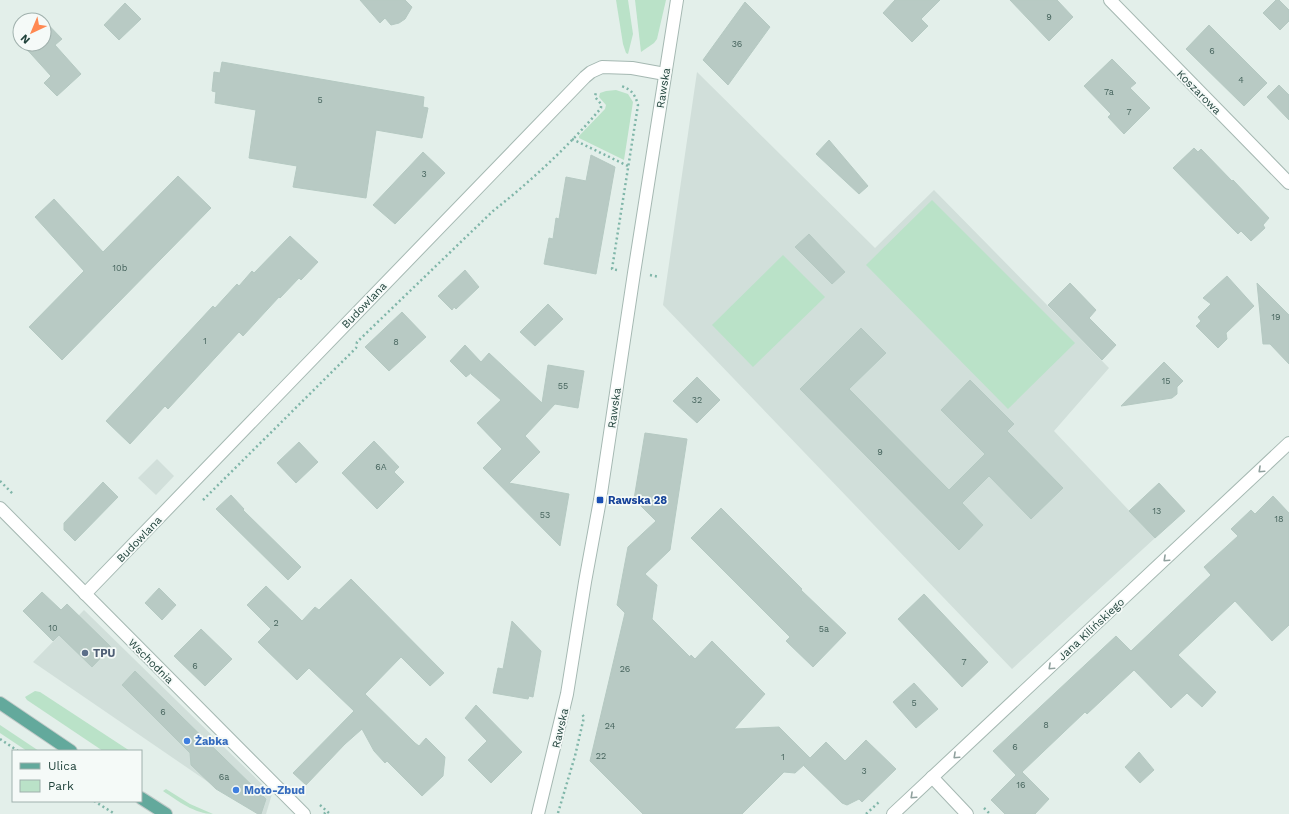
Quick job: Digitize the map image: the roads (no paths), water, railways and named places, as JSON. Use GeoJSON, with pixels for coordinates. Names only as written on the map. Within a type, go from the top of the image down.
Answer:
{"type":"FeatureCollection","features":[{"type":"Feature","properties":{"kind":"main road"},"geometry":{"type":"LineString","coordinates":[[0,703],[70,750]]}},
{"type":"Feature","properties":{"kind":"main road"},"geometry":{"type":"LineString","coordinates":[[142,799],[166,814]]}},
{"type":"Feature","properties":{"kind":"street","name":"Rawska"},"geometry":{"type":"LineString","coordinates":[[538,814],[567,694],[600,500],[677,0]]}},
{"type":"Feature","properties":{"kind":"street","name":"Koszarowa"},"geometry":{"type":"LineString","coordinates":[[1110,0],[1289,183]]}},
{"type":"Feature","properties":{"kind":"street","name":"Budowlana"},"geometry":{"type":"LineString","coordinates":[[85,594],[585,77],[591,72],[602,67],[632,68],[665,74]]}},
{"type":"Feature","properties":{"kind":"street","name":"Jana Kilińskiego"},"geometry":{"type":"LineString","coordinates":[[893,814],[1289,443]]}},
{"type":"Feature","properties":{"kind":"street","name":"Wschodnia"},"geometry":{"type":"LineString","coordinates":[[0,508],[304,814]]}},
{"type":"Feature","properties":{"kind":"street"},"geometry":{"type":"LineString","coordinates":[[932,777],[968,814]]}},
{"type":"Feature","properties":{"kind":"place","name":"Rawska 28"},"geometry":{"type":"Point","coordinates":[600,500]}},
{"type":"Feature","properties":{"kind":"place","name":"TPU"},"geometry":{"type":"Point","coordinates":[85,653]}},
{"type":"Feature","properties":{"kind":"place","name":"Żabka"},"geometry":{"type":"Point","coordinates":[187,741]}},
{"type":"Feature","properties":{"kind":"place","name":"Moto-Zbud"},"geometry":{"type":"Point","coordinates":[236,790]}}]}
